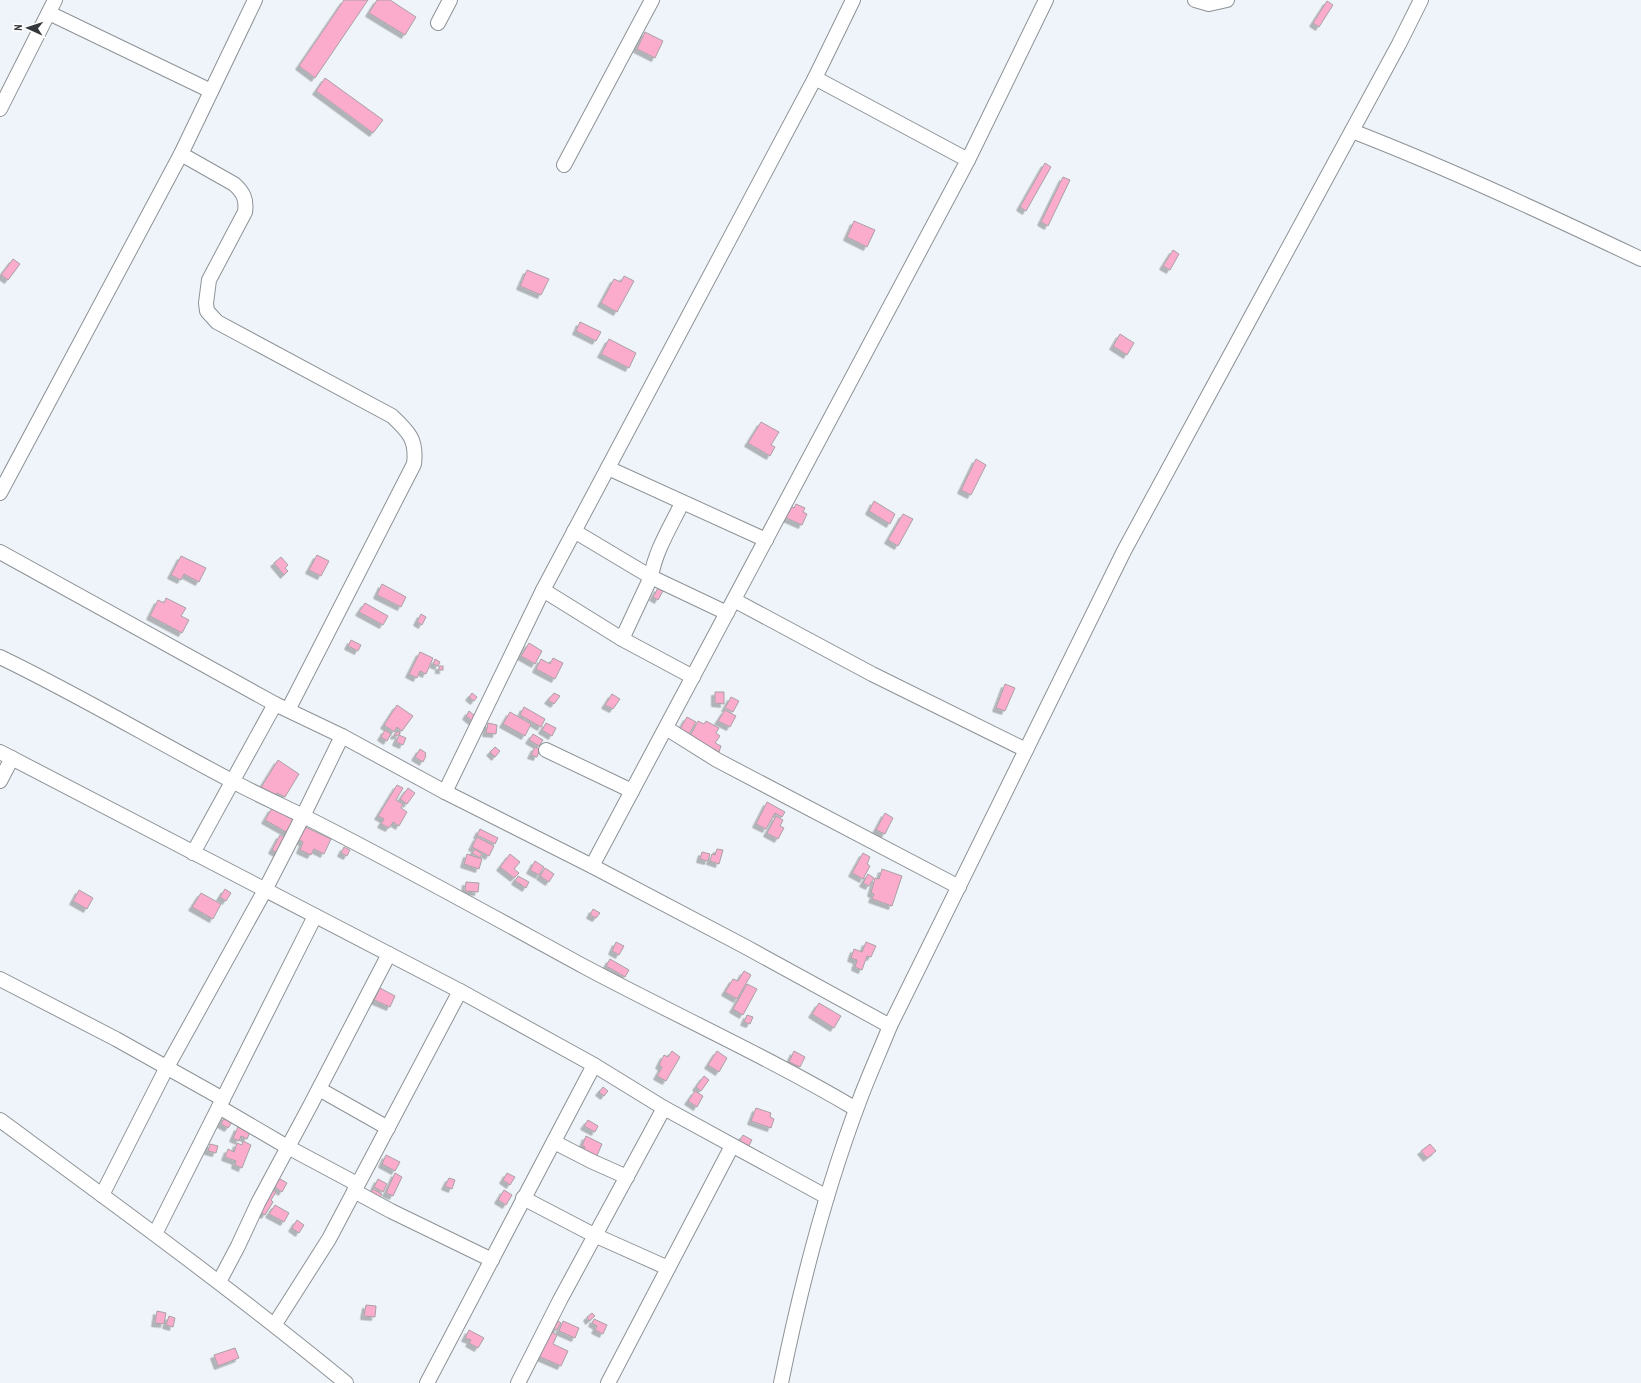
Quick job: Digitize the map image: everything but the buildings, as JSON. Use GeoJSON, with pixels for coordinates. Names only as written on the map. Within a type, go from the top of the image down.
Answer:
{"type":"FeatureCollection","features":[{"type":"Feature","properties":{"kind":"street"},"geometry":{"type":"LineString","coordinates":[[0,109],[55,0]]}},
{"type":"Feature","properties":{"kind":"street"},"geometry":{"type":"LineString","coordinates":[[0,493],[181,154],[255,0]]}},
{"type":"Feature","properties":{"kind":"street"},"geometry":{"type":"LineString","coordinates":[[438,23],[450,0]]}},
{"type":"Feature","properties":{"kind":"street"},"geometry":{"type":"LineString","coordinates":[[564,165],[652,0]]}},
{"type":"Feature","properties":{"kind":"street"},"geometry":{"type":"LineString","coordinates":[[446,792],[543,590],[815,78],[853,0]]}},
{"type":"Feature","properties":{"kind":"street"},"geometry":{"type":"LineString","coordinates":[[592,866],[968,160],[1046,0]]}},
{"type":"Feature","properties":{"kind":"street"},"geometry":{"type":"LineString","coordinates":[[1195,0],[1209,4],[1227,0]]}},
{"type":"Feature","properties":{"kind":"street"},"geometry":{"type":"LineString","coordinates":[[781,1383],[792,1330],[827,1197],[856,1109],[890,1026],[1124,551],[1399,44],[1421,0]]}},
{"type":"Feature","properties":{"kind":"street"},"geometry":{"type":"LineString","coordinates":[[49,13],[211,91]]}},
{"type":"Feature","properties":{"kind":"street"},"geometry":{"type":"LineString","coordinates":[[815,78],[968,160]]}},
{"type":"Feature","properties":{"kind":"street"},"geometry":{"type":"LineString","coordinates":[[1352,131],[1412,154],[1512,198],[1641,259]]}},
{"type":"Feature","properties":{"kind":"street"},"geometry":{"type":"LineString","coordinates":[[181,154],[234,184],[241,190],[245,200],[245,212],[208,280],[206,303],[207,311],[217,322],[272,353],[392,416],[407,430],[413,440],[414,449],[414,464],[282,707],[232,782],[193,853]]}},
{"type":"Feature","properties":{"kind":"street"},"geometry":{"type":"LineString","coordinates":[[608,468],[682,504],[766,540]]}},
{"type":"Feature","properties":{"kind":"street"},"geometry":{"type":"LineString","coordinates":[[622,640],[652,577],[653,567],[682,504]]}},
{"type":"Feature","properties":{"kind":"street"},"geometry":{"type":"LineString","coordinates":[[574,531],[652,577],[727,613]]}},
{"type":"Feature","properties":{"kind":"street"},"geometry":{"type":"LineString","coordinates":[[0,552],[282,707],[342,736],[446,792],[592,866],[744,946],[890,1026]]}},
{"type":"Feature","properties":{"kind":"street"},"geometry":{"type":"LineString","coordinates":[[543,590],[622,640],[693,677]]}},
{"type":"Feature","properties":{"kind":"street"},"geometry":{"type":"LineString","coordinates":[[734,600],[872,674],[1026,750]]}},
{"type":"Feature","properties":{"kind":"street"},"geometry":{"type":"LineString","coordinates":[[0,657],[149,735],[232,782],[304,816],[442,888],[660,1006],[810,1082],[856,1109]]}},
{"type":"Feature","properties":{"kind":"street"},"geometry":{"type":"LineString","coordinates":[[666,728],[716,760],[959,887]]}},
{"type":"Feature","properties":{"kind":"street"},"geometry":{"type":"LineString","coordinates":[[102,1195],[167,1067],[265,890],[304,816],[342,736]]}},
{"type":"Feature","properties":{"kind":"street"},"geometry":{"type":"LineString","coordinates":[[546,750],[632,791]]}},
{"type":"Feature","properties":{"kind":"street"},"geometry":{"type":"LineString","coordinates":[[0,780],[6,755],[460,991],[594,1065],[664,1108],[827,1197]]}},
{"type":"Feature","properties":{"kind":"street"},"geometry":{"type":"LineString","coordinates":[[155,1234],[315,916]]}},
{"type":"Feature","properties":{"kind":"street"},"geometry":{"type":"LineString","coordinates":[[219,1282],[258,1203],[389,954]]}},
{"type":"Feature","properties":{"kind":"street"},"geometry":{"type":"LineString","coordinates":[[0,979],[167,1067],[288,1147],[391,1211],[492,1260]]}},
{"type":"Feature","properties":{"kind":"street"},"geometry":{"type":"LineString","coordinates":[[275,1324],[329,1239],[460,991]]}},
{"type":"Feature","properties":{"kind":"street"},"geometry":{"type":"LineString","coordinates":[[427,1383],[594,1065]]}},
{"type":"Feature","properties":{"kind":"street"},"geometry":{"type":"LineString","coordinates":[[319,1089],[388,1128]]}},
{"type":"Feature","properties":{"kind":"street"},"geometry":{"type":"LineString","coordinates":[[518,1383],[664,1108]]}},
{"type":"Feature","properties":{"kind":"street"},"geometry":{"type":"LineString","coordinates":[[0,1120],[275,1324],[346,1383]]}},
{"type":"Feature","properties":{"kind":"street"},"geometry":{"type":"LineString","coordinates":[[554,1142],[627,1177]]}},
{"type":"Feature","properties":{"kind":"street"},"geometry":{"type":"LineString","coordinates":[[608,1383],[732,1146]]}},
{"type":"Feature","properties":{"kind":"street"},"geometry":{"type":"LineString","coordinates":[[523,1198],[595,1236],[668,1268]]}}]}
